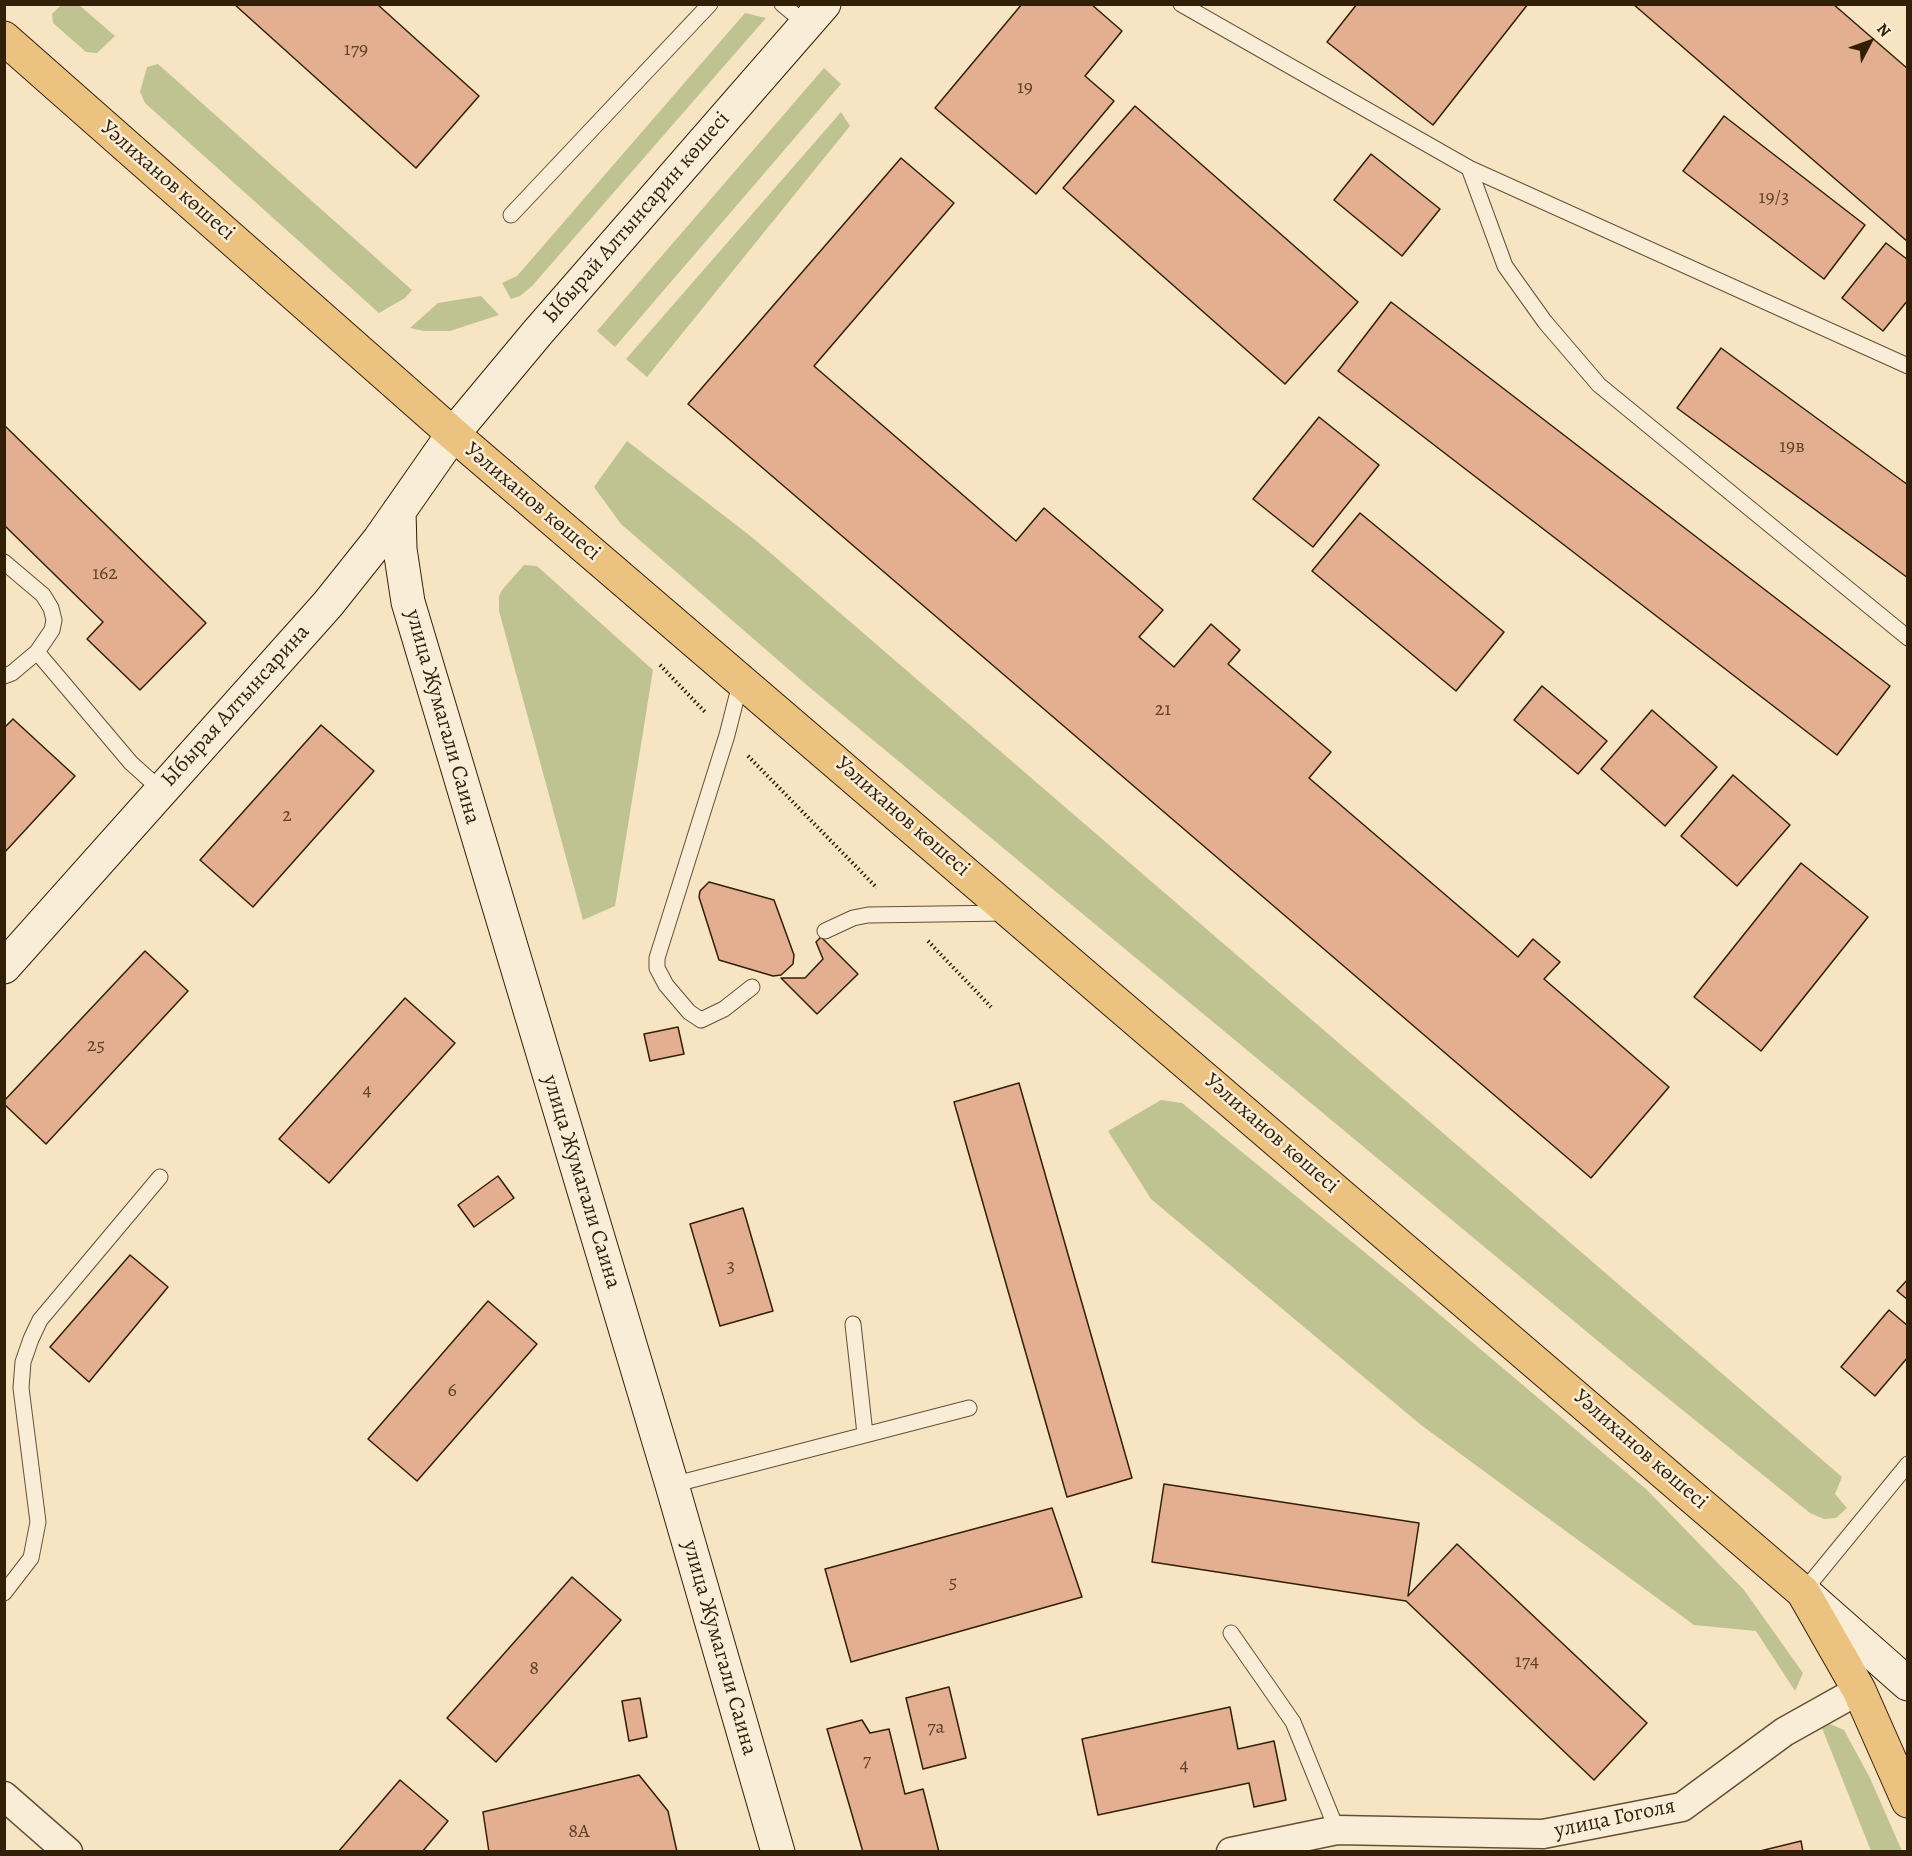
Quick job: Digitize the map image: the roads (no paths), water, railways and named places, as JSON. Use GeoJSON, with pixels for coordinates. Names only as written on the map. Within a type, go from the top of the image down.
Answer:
{"type":"FeatureCollection","features":[{"type":"Feature","properties":{"kind":"highway","name":"Уәлиханов көшесі"},"geometry":{"type":"LineString","coordinates":[[4,38],[453,434],[1803,1592],[1859,1690],[1908,1801]]}},
{"type":"Feature","properties":{"kind":"street","name":"Ыбырай Алтынсарин көшесі"},"geometry":{"type":"LineString","coordinates":[[453,434],[804,11]]}},
{"type":"Feature","properties":{"kind":"street","name":"Ыбырая Алтынсарина"},"geometry":{"type":"LineString","coordinates":[[4,967],[328,604],[399,511],[453,434]]}},
{"type":"Feature","properties":{"kind":"street","name":"улица Жумагали Саина"},"geometry":{"type":"LineString","coordinates":[[399,511],[400,549],[408,602],[672,1485],[778,1851]]}},
{"type":"Feature","properties":{"kind":"street","name":"Уәлиханов көшесі"},"geometry":{"type":"LineString","coordinates":[[1803,1592],[1908,1684]]}},
{"type":"Feature","properties":{"kind":"street","name":"улица Гоголя"},"geometry":{"type":"LineString","coordinates":[[1231,1851],[1337,1830],[1543,1834],[1682,1807],[1784,1732],[1859,1690]]}},
{"type":"Feature","properties":{"kind":"street"},"geometry":{"type":"LineString","coordinates":[[4,1796],[68,1851]]}},
{"type":"Feature","properties":{"kind":"lane"},"geometry":{"type":"LineString","coordinates":[[511,215],[710,4]]}},
{"type":"Feature","properties":{"kind":"lane"},"geometry":{"type":"LineString","coordinates":[[1181,4],[1469,168],[1908,366]]}},
{"type":"Feature","properties":{"kind":"lane"},"geometry":{"type":"LineString","coordinates":[[1469,168],[1505,266],[1545,322],[1599,385],[1908,638]]}},
{"type":"Feature","properties":{"kind":"lane"},"geometry":{"type":"LineString","coordinates":[[4,562],[43,595],[51,608],[54,620],[52,630],[37,652],[12,673],[4,676]]}},
{"type":"Feature","properties":{"kind":"lane"},"geometry":{"type":"LineString","coordinates":[[37,652],[131,763],[161,790]]}},
{"type":"Feature","properties":{"kind":"lane"},"geometry":{"type":"LineString","coordinates":[[741,680],[727,735],[658,949],[657,968],[682,1005],[701,1020],[724,1009],[752,987]]}},
{"type":"Feature","properties":{"kind":"lane"},"geometry":{"type":"LineString","coordinates":[[825,931],[845,921],[868,915],[1014,913]]}},
{"type":"Feature","properties":{"kind":"lane"},"geometry":{"type":"LineString","coordinates":[[4,1593],[31,1558],[38,1522],[21,1388],[23,1362],[31,1339],[40,1320],[160,1177]]}},
{"type":"Feature","properties":{"kind":"lane"},"geometry":{"type":"LineString","coordinates":[[853,1324],[865,1434]]}},
{"type":"Feature","properties":{"kind":"lane"},"geometry":{"type":"LineString","coordinates":[[672,1485],[969,1408]]}},
{"type":"Feature","properties":{"kind":"lane"},"geometry":{"type":"LineString","coordinates":[[1803,1592],[1908,1464]]}},
{"type":"Feature","properties":{"kind":"lane"},"geometry":{"type":"LineString","coordinates":[[1231,1633],[1293,1722],[1337,1830]]}}]}
